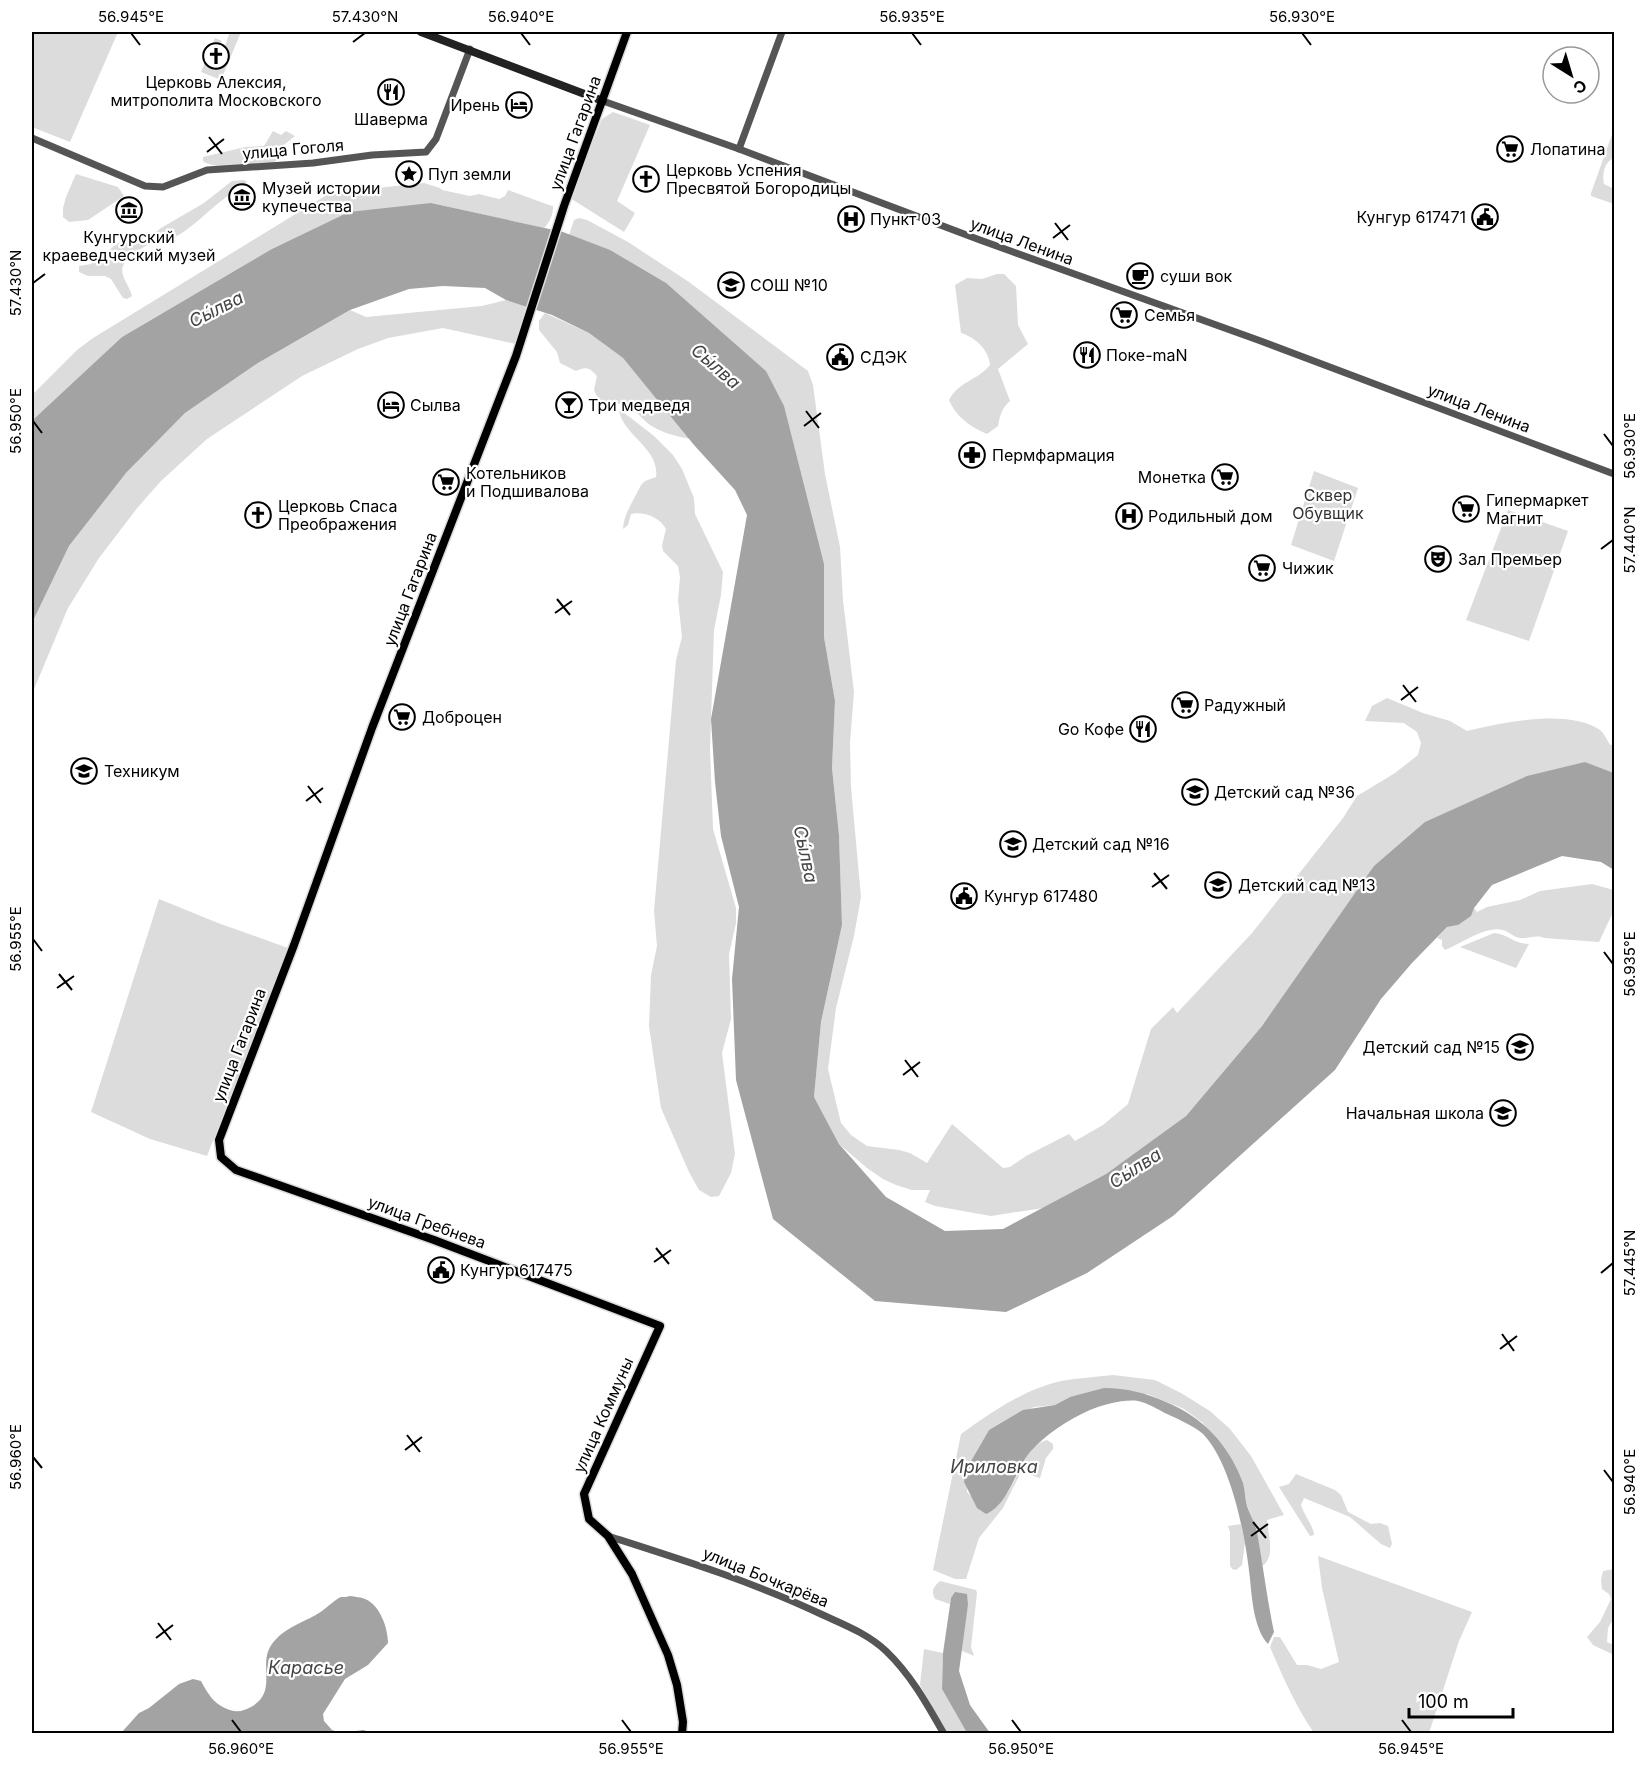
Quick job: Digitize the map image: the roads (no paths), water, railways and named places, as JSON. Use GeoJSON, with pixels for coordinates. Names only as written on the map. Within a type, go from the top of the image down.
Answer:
{"type":"FeatureCollection","features":[{"type":"Feature","properties":{"kind":"main road","name":"улица Ленина"},"geometry":{"type":"LineString","coordinates":[[421,32],[603,101]]}},
{"type":"Feature","properties":{"kind":"main road","name":"улица Гагарина"},"geometry":{"type":"LineString","coordinates":[[221,1157],[219,1140],[294,945],[372,728],[504,388],[564,206],[627,32]]}},
{"type":"Feature","properties":{"kind":"main road","name":"улица Гребнева"},"geometry":{"type":"LineString","coordinates":[[221,1157],[236,1170],[434,1240],[660,1326]]}},
{"type":"Feature","properties":{"kind":"main road","name":"улица Коммуны"},"geometry":{"type":"LineString","coordinates":[[589,1519],[584,1494],[660,1326]]}},
{"type":"Feature","properties":{"kind":"main road","name":"улица Бочкарёва"},"geometry":{"type":"LineString","coordinates":[[589,1519],[608,1536]]}},
{"type":"Feature","properties":{"kind":"main road"},"geometry":{"type":"LineString","coordinates":[[608,1536],[632,1574],[668,1655],[683,1722],[682,1734]]}},
{"type":"Feature","properties":{"kind":"street"},"geometry":{"type":"LineString","coordinates":[[739,149],[782,32]]}},
{"type":"Feature","properties":{"kind":"street","name":"улица Гоголя"},"geometry":{"type":"LineString","coordinates":[[32,138],[145,186],[163,187],[207,170],[426,152],[436,139],[470,49]]}},
{"type":"Feature","properties":{"kind":"street","name":"улица Ленина"},"geometry":{"type":"LineString","coordinates":[[603,101],[739,149],[1614,474]]}},
{"type":"Feature","properties":{"kind":"street","name":"улица Бочкарёва"},"geometry":{"type":"LineString","coordinates":[[608,1536],[678,1558],[790,1600],[857,1631],[887,1652],[918,1687],[944,1734]]}},
{"type":"Feature","properties":{"kind":"water","name":"Сы́лва"},"geometry":{"type":"Polygon","coordinates":[[[431,203],[563,232],[610,250],[666,283],[766,371],[784,406],[824,564],[824,637],[835,701],[832,768],[839,835],[842,925],[821,1022],[814,1097],[839,1144],[886,1197],[945,1231],[1003,1229],[1106,1174],[1186,1116],[1262,1026],[1374,866],[1425,822],[1527,776],[1585,762],[1614,773],[1614,870],[1601,862],[1562,856],[1492,885],[1474,908],[1471,916],[1458,925],[1447,927],[1381,999],[1335,1070],[1173,1216],[1087,1273],[1006,1312],[875,1301],[773,1219],[736,1080],[732,979],[739,907],[721,836],[711,719],[747,515],[735,490],[694,445],[623,358],[589,333],[552,315],[506,300],[485,288],[443,286],[409,289],[350,310],[258,363],[185,413],[126,473],[69,546],[32,623],[32,422],[35,418],[122,337],[270,250],[349,212],[431,203]]]}},
{"type":"Feature","properties":{"kind":"water","name":"Ириловка"},"geometry":{"type":"Polygon","coordinates":[[[1104,1388],[1143,1394],[1179,1408],[1203,1424],[1230,1456],[1243,1483],[1247,1506],[1257,1532],[1274,1632],[1268,1644],[1257,1622],[1241,1523],[1222,1464],[1203,1434],[1191,1425],[1149,1405],[1138,1401],[1114,1403],[1090,1410],[1074,1418],[1050,1434],[1030,1452],[1006,1495],[994,1509],[986,1514],[977,1508],[964,1482],[967,1468],[989,1430],[1023,1410],[1055,1405],[1070,1397],[1104,1388]]]}},
{"type":"Feature","properties":{"kind":"water"},"geometry":{"type":"Polygon","coordinates":[[[955,1592],[967,1594],[968,1605],[959,1671],[970,1705],[990,1733],[967,1733],[942,1689],[943,1653],[951,1598],[955,1592]]]}},
{"type":"Feature","properties":{"kind":"water","name":"Карасье"},"geometry":{"type":"Polygon","coordinates":[[[350,1596],[363,1598],[375,1606],[385,1624],[388,1643],[368,1665],[345,1679],[323,1714],[324,1721],[332,1730],[341,1733],[121,1733],[139,1713],[149,1708],[179,1684],[193,1679],[201,1681],[210,1696],[222,1707],[242,1711],[251,1707],[264,1693],[266,1660],[277,1638],[322,1611],[338,1598],[350,1596]]]}},
{"type":"Feature","properties":{"kind":"water"},"geometry":{"type":"Polygon","coordinates":[[[363,1730],[374,1733],[341,1733],[363,1730]]]}},
{"type":"Feature","properties":{"kind":"place","name":"Церковь Алексия, митрополита Московского"},"geometry":{"type":"Point","coordinates":[216,56]}},
{"type":"Feature","properties":{"kind":"place","name":"Шаверма"},"geometry":{"type":"Point","coordinates":[391,92]}},
{"type":"Feature","properties":{"kind":"place","name":"Ирень"},"geometry":{"type":"Point","coordinates":[519,105]}},
{"type":"Feature","properties":{"kind":"place","name":"Лопатина"},"geometry":{"type":"Point","coordinates":[1510,149]}},
{"type":"Feature","properties":{"kind":"place","name":"Пуп земли"},"geometry":{"type":"Point","coordinates":[409,174]}},
{"type":"Feature","properties":{"kind":"place","name":"Церковь Успения Пресвятой Богородицы"},"geometry":{"type":"Point","coordinates":[646,179]}},
{"type":"Feature","properties":{"kind":"place","name":"Музей истории купечества"},"geometry":{"type":"Point","coordinates":[242,197]}},
{"type":"Feature","properties":{"kind":"place","name":"Кунгурский краеведческий музей"},"geometry":{"type":"Point","coordinates":[129,210]}},
{"type":"Feature","properties":{"kind":"place","name":"Кунгур 617471"},"geometry":{"type":"Point","coordinates":[1485,217]}},
{"type":"Feature","properties":{"kind":"place","name":"Пункт 03"},"geometry":{"type":"Point","coordinates":[851,219]}},
{"type":"Feature","properties":{"kind":"place","name":"суши вок"},"geometry":{"type":"Point","coordinates":[1140,276]}},
{"type":"Feature","properties":{"kind":"place","name":"СОШ №10"},"geometry":{"type":"Point","coordinates":[731,285]}},
{"type":"Feature","properties":{"kind":"place","name":"Семья"},"geometry":{"type":"Point","coordinates":[1124,315]}},
{"type":"Feature","properties":{"kind":"place","name":"Поке-maN"},"geometry":{"type":"Point","coordinates":[1087,355]}},
{"type":"Feature","properties":{"kind":"place","name":"СДЭК"},"geometry":{"type":"Point","coordinates":[840,357]}},
{"type":"Feature","properties":{"kind":"place","name":"Сылва"},"geometry":{"type":"Point","coordinates":[391,405]}},
{"type":"Feature","properties":{"kind":"place","name":"Три медведя"},"geometry":{"type":"Point","coordinates":[569,405]}},
{"type":"Feature","properties":{"kind":"place","name":"Пермфармация"},"geometry":{"type":"Point","coordinates":[972,455]}},
{"type":"Feature","properties":{"kind":"place","name":"Монетка"},"geometry":{"type":"Point","coordinates":[1225,477]}},
{"type":"Feature","properties":{"kind":"place","name":"Котельников и Подшивалова"},"geometry":{"type":"Point","coordinates":[446,482]}},
{"type":"Feature","properties":{"kind":"place","name":"Гипермаркет Магнит"},"geometry":{"type":"Point","coordinates":[1466,509]}},
{"type":"Feature","properties":{"kind":"place","name":"Церковь Спаса Преображения"},"geometry":{"type":"Point","coordinates":[258,515]}},
{"type":"Feature","properties":{"kind":"place","name":"Родильный дом"},"geometry":{"type":"Point","coordinates":[1129,516]}},
{"type":"Feature","properties":{"kind":"place","name":"Зал Премьер"},"geometry":{"type":"Point","coordinates":[1438,559]}},
{"type":"Feature","properties":{"kind":"place","name":"Чижик"},"geometry":{"type":"Point","coordinates":[1262,568]}},
{"type":"Feature","properties":{"kind":"place","name":"Радужный"},"geometry":{"type":"Point","coordinates":[1185,705]}},
{"type":"Feature","properties":{"kind":"place","name":"Доброцен"},"geometry":{"type":"Point","coordinates":[402,717]}},
{"type":"Feature","properties":{"kind":"place","name":"Go Кофе"},"geometry":{"type":"Point","coordinates":[1143,729]}},
{"type":"Feature","properties":{"kind":"place","name":"Техникум"},"geometry":{"type":"Point","coordinates":[84,771]}},
{"type":"Feature","properties":{"kind":"place","name":"Детский сад №36"},"geometry":{"type":"Point","coordinates":[1195,792]}},
{"type":"Feature","properties":{"kind":"place","name":"Детский сад №16"},"geometry":{"type":"Point","coordinates":[1013,844]}},
{"type":"Feature","properties":{"kind":"place","name":"Детский сад №13"},"geometry":{"type":"Point","coordinates":[1218,885]}},
{"type":"Feature","properties":{"kind":"place","name":"Кунгур 617480"},"geometry":{"type":"Point","coordinates":[964,896]}},
{"type":"Feature","properties":{"kind":"place","name":"Детский сад №15"},"geometry":{"type":"Point","coordinates":[1520,1047]}},
{"type":"Feature","properties":{"kind":"place","name":"Начальная школа"},"geometry":{"type":"Point","coordinates":[1503,1113]}},
{"type":"Feature","properties":{"kind":"place","name":"Кунгур 617475"},"geometry":{"type":"Point","coordinates":[441,1270]}},
{"type":"Feature","properties":{"kind":"park label","name":"Сквер Обувщик"},"geometry":{"type":"Point","coordinates":[1328,504]}}]}
